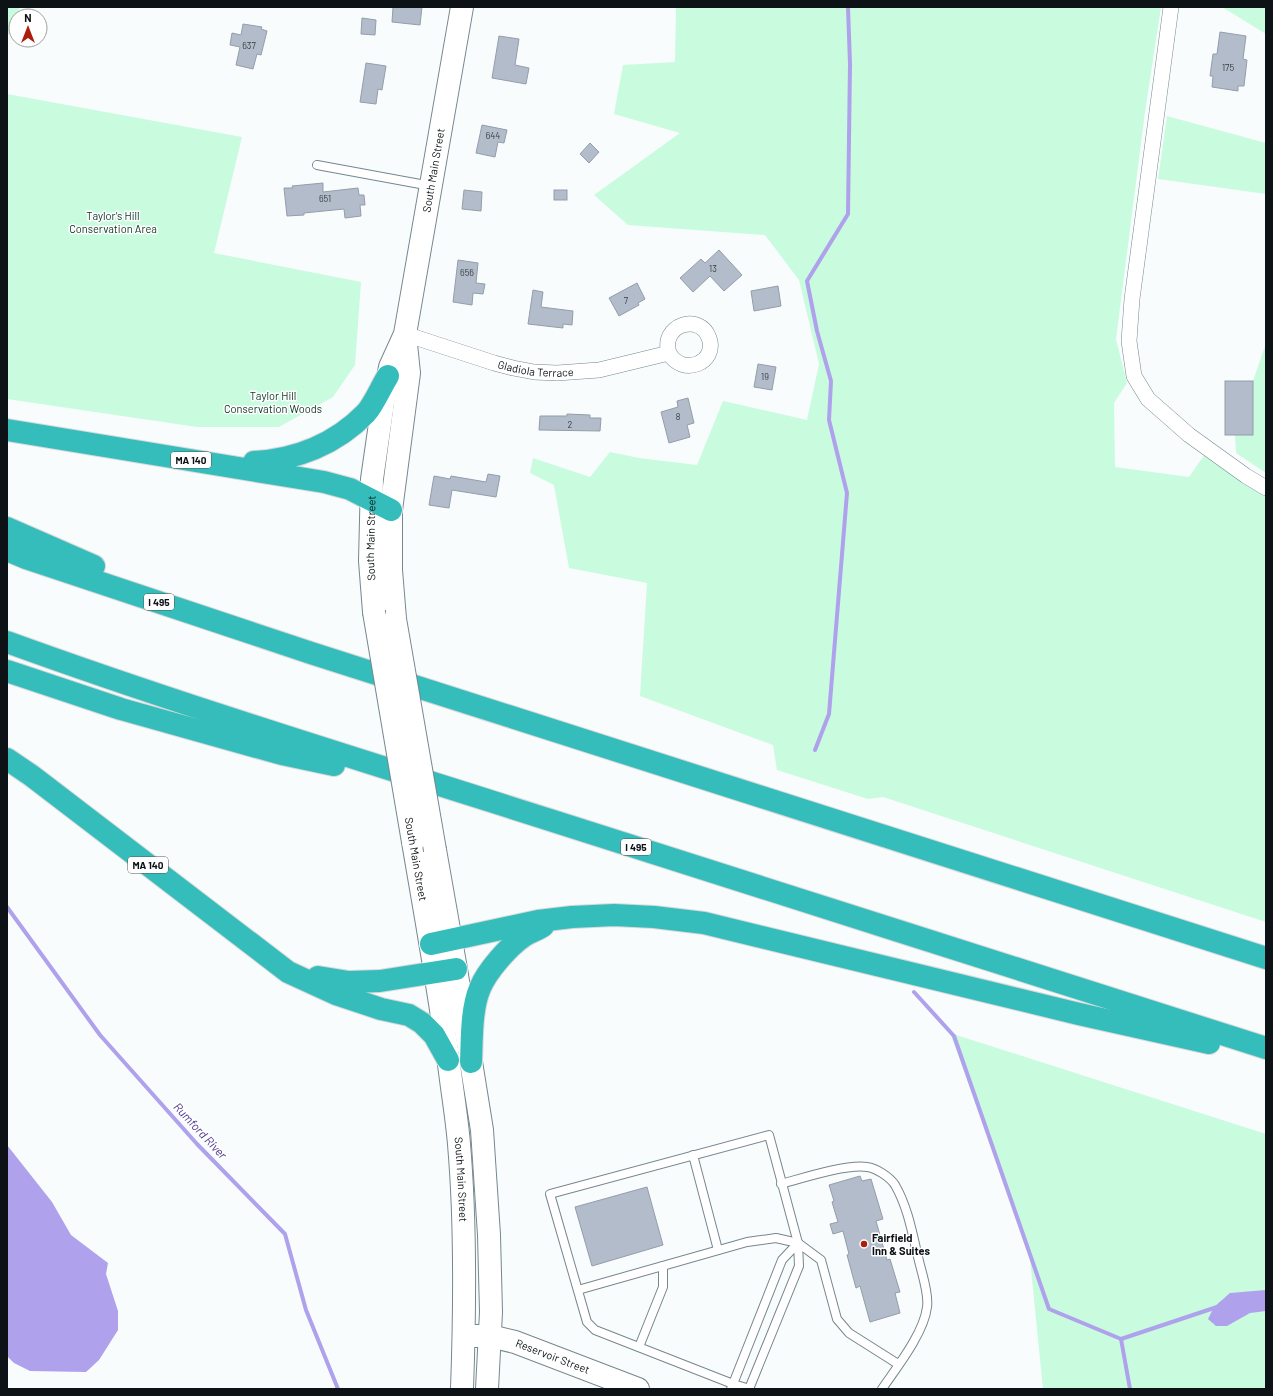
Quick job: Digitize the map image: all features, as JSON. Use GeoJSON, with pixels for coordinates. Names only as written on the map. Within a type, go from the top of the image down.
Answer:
{"type":"FeatureCollection","features":[{"type":"Feature","properties":{"kind":"highway"},"geometry":{"type":"LineString","coordinates":[[203,462],[234,463],[277,460],[302,454],[337,438],[367,412],[388,376]]}},
{"type":"Feature","properties":{"kind":"highway","name":"MA 140"},"geometry":{"type":"LineString","coordinates":[[7,430],[324,482],[350,489],[381,505]]}},
{"type":"Feature","properties":{"kind":"highway"},"geometry":{"type":"LineString","coordinates":[[7,528],[75,559],[311,653]]}},
{"type":"Feature","properties":{"kind":"highway","name":"I 495"},"geometry":{"type":"LineString","coordinates":[[7,550],[26,558],[311,653],[1266,958]]}},
{"type":"Feature","properties":{"kind":"highway","name":"I 495"},"geometry":{"type":"LineString","coordinates":[[7,642],[204,711],[1266,1048]]}},
{"type":"Feature","properties":{"kind":"highway"},"geometry":{"type":"LineString","coordinates":[[7,671],[120,709],[282,754],[340,767],[401,773]]}},
{"type":"Feature","properties":{"kind":"highway","name":"MA 140"},"geometry":{"type":"LineString","coordinates":[[7,759],[32,776],[288,972],[336,994],[381,1009],[408,1015],[422,1024],[434,1035],[448,1060]]}},
{"type":"Feature","properties":{"kind":"highway"},"geometry":{"type":"LineString","coordinates":[[441,943],[538,921],[614,915],[654,917],[704,924],[1079,1014],[1266,1056]]}},
{"type":"Feature","properties":{"kind":"highway"},"geometry":{"type":"LineString","coordinates":[[471,1062],[474,1009],[479,988],[489,971],[524,936],[556,919]]}},
{"type":"Feature","properties":{"kind":"highway"},"geometry":{"type":"LineString","coordinates":[[288,972],[349,982],[380,981],[446,971]]}},
{"type":"Feature","properties":{"kind":"main road","name":"South Main Street"},"geometry":{"type":"LineString","coordinates":[[441,943],[435,850],[395,619],[391,570],[381,505],[372,479],[382,402],[390,367],[405,334],[462,7]]}},
{"type":"Feature","properties":{"kind":"main road","name":"South Main Street"},"geometry":{"type":"LineString","coordinates":[[405,334],[409,373],[370,561],[374,612],[413,842],[441,943],[446,971],[471,1062],[482,1130],[488,1220],[491,1312],[487,1389]]}},
{"type":"Feature","properties":{"kind":"main road","name":"South Main Street"},"geometry":{"type":"LineString","coordinates":[[446,971],[448,1060],[459,1142],[464,1225],[464,1335],[462,1389]]}},
{"type":"Feature","properties":{"kind":"main road","name":"Reservoir Street"},"geometry":{"type":"LineString","coordinates":[[464,1335],[490,1336],[515,1342],[638,1389]]}},
{"type":"Feature","properties":{"kind":"street"},"geometry":{"type":"LineString","coordinates":[[1171,7],[1132,299],[1129,341],[1134,376],[1148,399],[1189,435],[1246,476],[1266,488]]}},
{"type":"Feature","properties":{"kind":"street","name":"Gladiola Terrace"},"geometry":{"type":"LineString","coordinates":[[405,334],[494,363],[534,372],[557,373],[599,370],[669,353]]}},
{"type":"Feature","properties":{"kind":"lane"},"geometry":{"type":"LineString","coordinates":[[317,165],[432,186]]}},
{"type":"Feature","properties":{"kind":"lane"},"geometry":{"type":"LineString","coordinates":[[769,1135],[781,1184],[798,1244],[799,1266],[750,1389],[732,1386],[595,1330],[587,1322],[550,1194],[769,1135]]}},
{"type":"Feature","properties":{"kind":"lane"},"geometry":{"type":"LineString","coordinates":[[693,1155],[718,1250]]}},
{"type":"Feature","properties":{"kind":"lane"},"geometry":{"type":"LineString","coordinates":[[781,1184],[849,1167],[868,1167],[883,1174],[894,1184],[907,1211],[928,1306],[915,1338],[882,1389]]}},
{"type":"Feature","properties":{"kind":"lane"},"geometry":{"type":"LineString","coordinates":[[578,1290],[747,1242],[776,1238],[798,1244],[820,1260],[837,1318],[849,1333],[898,1364]]}},
{"type":"Feature","properties":{"kind":"lane"},"geometry":{"type":"LineString","coordinates":[[732,1386],[782,1260],[798,1244]]}},
{"type":"Feature","properties":{"kind":"lane"},"geometry":{"type":"LineString","coordinates":[[639,1347],[663,1287],[663,1266]]}},
{"type":"Feature","properties":{"kind":"green space"},"geometry":{"type":"Polygon","coordinates":[[[7,7],[20,7],[8,8],[7,38],[7,7]]]}},
{"type":"Feature","properties":{"kind":"green space"},"geometry":{"type":"Polygon","coordinates":[[[676,7],[1161,7],[1145,112],[1116,339],[1127,383],[1114,403],[1115,467],[1189,477],[1205,454],[1266,493],[1266,922],[883,797],[868,799],[777,770],[773,745],[640,696],[647,583],[569,568],[554,485],[530,473],[533,458],[590,477],[610,452],[639,458],[697,465],[723,401],[807,420],[819,364],[799,280],[765,235],[628,225],[594,195],[680,133],[614,114],[623,65],[675,62],[676,7]]]}},
{"type":"Feature","properties":{"kind":"green space"},"geometry":{"type":"Polygon","coordinates":[[[1222,7],[1266,7],[1266,34],[1222,7]]]}},
{"type":"Feature","properties":{"kind":"green space","name":"Taylor's Hill Conservation Area"},"geometry":{"type":"Polygon","coordinates":[[[7,94],[242,137],[214,253],[361,282],[355,365],[333,397],[279,427],[197,427],[7,399],[7,94]]]}},
{"type":"Feature","properties":{"kind":"green space"},"geometry":{"type":"Polygon","coordinates":[[[1167,116],[1266,143],[1266,194],[1158,179],[1167,116]]]}},
{"type":"Feature","properties":{"kind":"green space"},"geometry":{"type":"Polygon","coordinates":[[[1266,343],[1266,473],[1236,453],[1235,435],[1253,435],[1253,381],[1266,343]]]}},
{"type":"Feature","properties":{"kind":"green space"},"geometry":{"type":"Polygon","coordinates":[[[950,1033],[1266,1134],[1266,1389],[1043,1389],[1029,1249],[950,1033]]]}},
{"type":"Feature","properties":{"kind":"shaded area"},"geometry":{"type":"Polygon","coordinates":[[[7,1145],[52,1202],[71,1235],[108,1263],[106,1274],[118,1311],[118,1330],[99,1360],[86,1372],[30,1371],[14,1363],[7,1356],[7,1145]]]}},
{"type":"Feature","properties":{"kind":"shaded area"},"geometry":{"type":"Polygon","coordinates":[[[1266,1290],[1266,1311],[1250,1313],[1227,1326],[1216,1326],[1208,1319],[1214,1307],[1230,1293],[1266,1290]]]}},
{"type":"Feature","properties":{"kind":"building"},"geometry":{"type":"Polygon","coordinates":[[[393,7],[422,7],[420,25],[392,22],[393,7]]]}},
{"type":"Feature","properties":{"kind":"building"},"geometry":{"type":"Polygon","coordinates":[[[362,18],[376,20],[375,35],[361,34],[362,18]]]}},
{"type":"Feature","properties":{"kind":"building"},"geometry":{"type":"Polygon","coordinates":[[[243,24],[262,27],[261,29],[267,31],[261,55],[257,54],[253,69],[236,65],[240,47],[230,45],[232,33],[241,35],[243,24]]]}},
{"type":"Feature","properties":{"kind":"building"},"geometry":{"type":"Polygon","coordinates":[[[1220,32],[1246,36],[1243,59],[1247,60],[1244,86],[1238,86],[1238,91],[1212,87],[1213,76],[1210,76],[1213,54],[1217,54],[1220,32]]]}},
{"type":"Feature","properties":{"kind":"building"},"geometry":{"type":"Polygon","coordinates":[[[499,36],[519,39],[515,65],[529,68],[526,84],[492,78],[499,36]]]}},
{"type":"Feature","properties":{"kind":"building"},"geometry":{"type":"Polygon","coordinates":[[[366,63],[386,66],[382,90],[378,89],[376,104],[360,102],[366,63]]]}},
{"type":"Feature","properties":{"kind":"building"},"geometry":{"type":"Polygon","coordinates":[[[482,125],[507,130],[504,143],[498,142],[495,157],[476,153],[482,125]]]}},
{"type":"Feature","properties":{"kind":"building"},"geometry":{"type":"Polygon","coordinates":[[[590,143],[599,152],[589,163],[580,154],[590,143]]]}},
{"type":"Feature","properties":{"kind":"building"},"geometry":{"type":"Polygon","coordinates":[[[323,183],[323,192],[358,188],[359,195],[364,195],[365,205],[360,205],[361,216],[345,218],[344,209],[287,216],[284,188],[323,183]]]}},
{"type":"Feature","properties":{"kind":"building"},"geometry":{"type":"Polygon","coordinates":[[[464,190],[482,192],[481,211],[462,209],[464,190]]]}},
{"type":"Feature","properties":{"kind":"building"},"geometry":{"type":"Polygon","coordinates":[[[554,190],[567,190],[567,200],[554,200],[554,190]]]}},
{"type":"Feature","properties":{"kind":"building"},"geometry":{"type":"Polygon","coordinates":[[[719,250],[742,275],[724,291],[710,276],[693,292],[680,278],[701,259],[705,263],[719,250]]]}},
{"type":"Feature","properties":{"kind":"building"},"geometry":{"type":"Polygon","coordinates":[[[458,260],[478,263],[476,283],[485,284],[483,294],[473,293],[472,305],[453,302],[458,260]]]}},
{"type":"Feature","properties":{"kind":"building"},"geometry":{"type":"Polygon","coordinates":[[[637,283],[645,299],[638,303],[639,305],[619,316],[609,298],[637,283]]]}},
{"type":"Feature","properties":{"kind":"building"},"geometry":{"type":"Polygon","coordinates":[[[778,286],[781,306],[754,311],[751,291],[778,286]]]}},
{"type":"Feature","properties":{"kind":"building"},"geometry":{"type":"Polygon","coordinates":[[[533,290],[543,292],[541,307],[573,311],[572,325],[563,324],[563,328],[528,324],[533,290]]]}},
{"type":"Feature","properties":{"kind":"building"},"geometry":{"type":"Polygon","coordinates":[[[758,364],[776,367],[772,390],[754,387],[758,364]]]}},
{"type":"Feature","properties":{"kind":"building"},"geometry":{"type":"Polygon","coordinates":[[[1225,381],[1253,381],[1253,435],[1225,435],[1225,381]]]}},
{"type":"Feature","properties":{"kind":"building"},"geometry":{"type":"Polygon","coordinates":[[[688,398],[694,423],[687,425],[690,437],[669,443],[661,412],[678,407],[677,401],[688,398]]]}},
{"type":"Feature","properties":{"kind":"building"},"geometry":{"type":"Polygon","coordinates":[[[567,414],[590,415],[590,418],[601,418],[600,431],[539,430],[540,416],[567,416],[567,414]]]}},
{"type":"Feature","properties":{"kind":"building"},"geometry":{"type":"Polygon","coordinates":[[[488,474],[500,476],[496,497],[452,490],[449,508],[429,505],[434,476],[450,479],[451,476],[486,482],[488,474]]]}},
{"type":"Feature","properties":{"kind":"building","name":"Fairfield Inn & Suites"},"geometry":{"type":"Polygon","coordinates":[[[860,1176],[862,1181],[871,1179],[883,1219],[876,1221],[887,1260],[890,1259],[900,1292],[895,1293],[900,1313],[870,1322],[860,1286],[856,1288],[847,1255],[849,1254],[843,1231],[833,1234],[830,1224],[838,1222],[829,1185],[860,1176]]]}},
{"type":"Feature","properties":{"kind":"building"},"geometry":{"type":"Polygon","coordinates":[[[647,1187],[663,1245],[592,1266],[575,1207],[647,1187]]]}},
{"type":"Feature","properties":{"kind":"waterway"},"geometry":{"type":"LineString","coordinates":[[815,750],[829,714],[847,493],[829,420],[831,381],[817,331],[807,281],[848,214],[850,64],[848,7]]}},
{"type":"Feature","properties":{"kind":"waterway","name":"Rumford River"},"geometry":{"type":"LineString","coordinates":[[7,907],[100,1035],[197,1144],[285,1234],[306,1310],[338,1389]]}},
{"type":"Feature","properties":{"kind":"waterway"},"geometry":{"type":"LineString","coordinates":[[914,992],[954,1036],[1049,1309],[1121,1339],[1217,1307]]}},
{"type":"Feature","properties":{"kind":"waterway"},"geometry":{"type":"LineString","coordinates":[[1121,1339],[1130,1389]]}},
{"type":"Feature","properties":{"kind":"place","name":"Fairfield Inn & Suites"},"geometry":{"type":"Point","coordinates":[864,1244]}},
{"type":"Feature","properties":{"kind":"park label","name":"Taylor Hill Conservation Woods"},"geometry":{"type":"Point","coordinates":[273,402]}}]}
